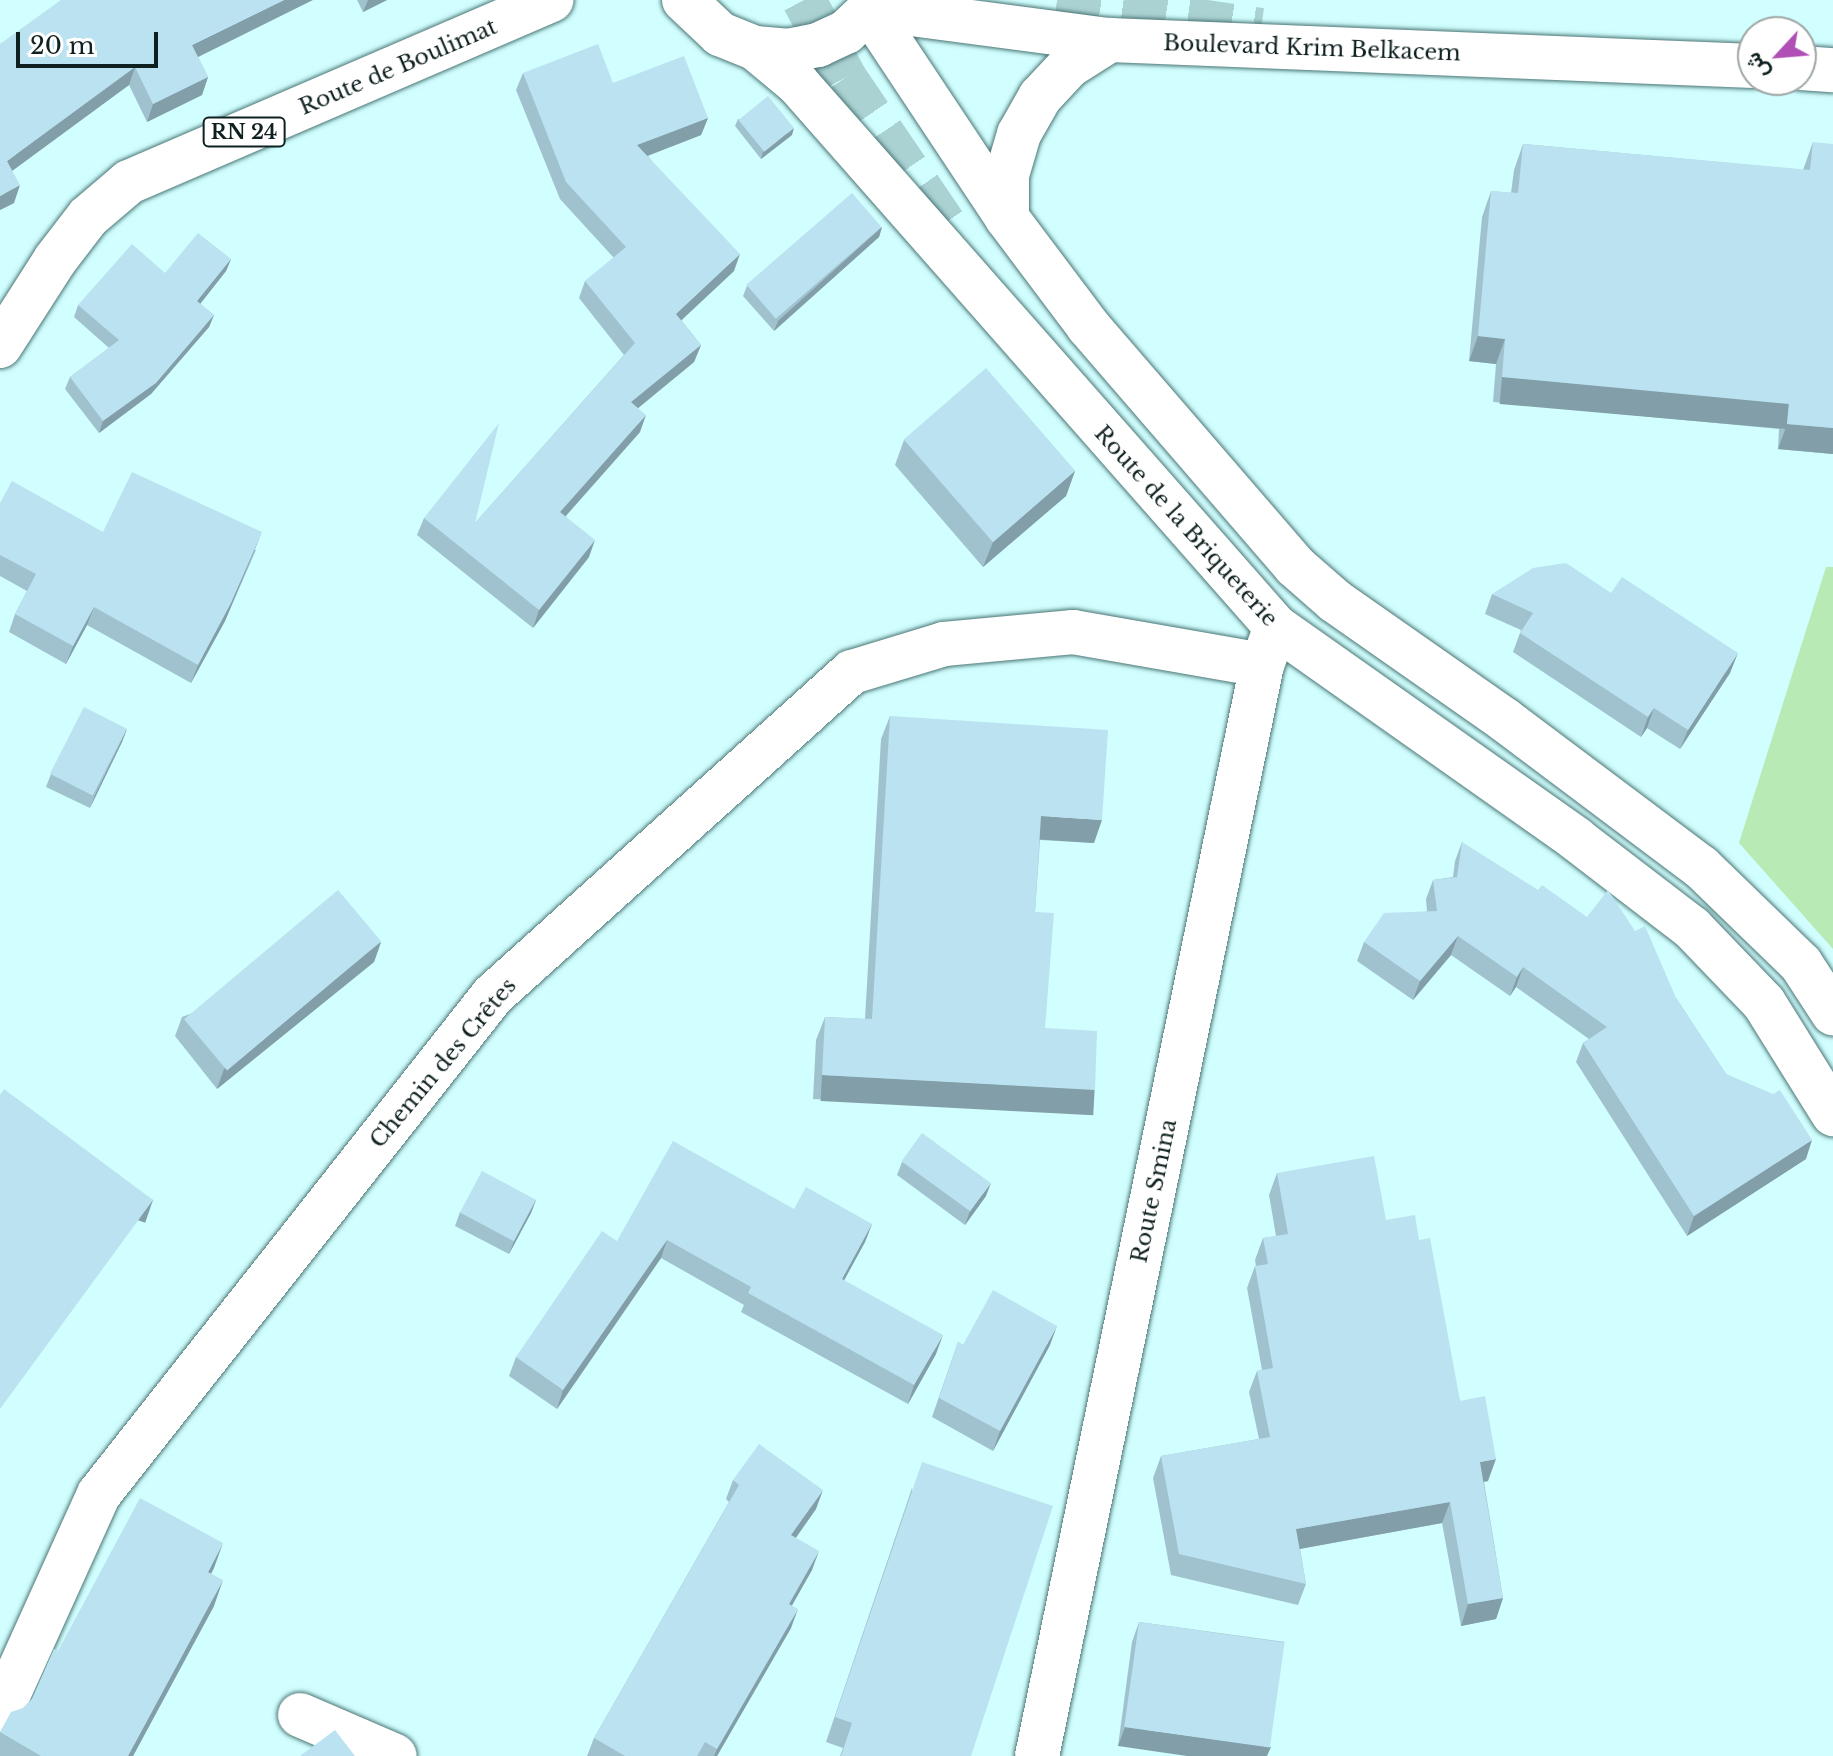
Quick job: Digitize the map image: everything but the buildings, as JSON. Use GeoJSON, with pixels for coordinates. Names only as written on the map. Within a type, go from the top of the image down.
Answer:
{"type":"FeatureCollection","features":[{"type":"Feature","properties":{"kind":"street","name":"Route de Boulimat"},"geometry":{"type":"LineString","coordinates":[[0,346],[55,260],[88,217],[129,182],[179,158],[363,84],[551,0]]}},
{"type":"Feature","properties":{"kind":"street"},"geometry":{"type":"LineString","coordinates":[[681,3],[720,34],[755,48],[787,51],[818,45],[846,32],[875,7],[1007,218],[1088,326],[1295,566],[1335,601],[1505,720],[1701,867],[1801,964],[1833,1013]]}},
{"type":"Feature","properties":{"kind":"street","name":"Boulevard Krim Belkacem"},"geometry":{"type":"LineString","coordinates":[[875,7],[1110,40],[1737,65]]}},
{"type":"Feature","properties":{"kind":"street"},"geometry":{"type":"LineString","coordinates":[[1007,218],[1007,175],[1019,134],[1033,109],[1069,66],[1110,40]]}},
{"type":"Feature","properties":{"kind":"street","name":"Route de la Briqueterie"},"geometry":{"type":"LineString","coordinates":[[755,48],[798,84],[1269,646],[1576,839],[1692,928],[1764,1003],[1833,1114]]}},
{"type":"Feature","properties":{"kind":"street","name":"Chemin des Crêtes"},"geometry":{"type":"LineString","coordinates":[[0,1713],[99,1494],[493,995],[852,672],[944,644],[1073,632],[1269,646]]}},
{"type":"Feature","properties":{"kind":"street","name":"Route Smina"},"geometry":{"type":"LineString","coordinates":[[1037,1756],[1269,646]]}},
{"type":"Feature","properties":{"kind":"street"},"geometry":{"type":"LineString","coordinates":[[300,1715],[395,1756]]}},
{"type":"Feature","properties":{"kind":"green space"},"geometry":{"type":"Polygon","coordinates":[[[1826,567],[1833,567],[1833,949],[1739,843],[1826,567]]]}},
{"type":"Feature","properties":{"kind":"tunnel"},"geometry":{"type":"LineString","coordinates":[[804,0],[845,78],[949,231]]}},
{"type":"Feature","properties":{"kind":"tunnel"},"geometry":{"type":"LineString","coordinates":[[1057,0],[1261,30]]}}]}
